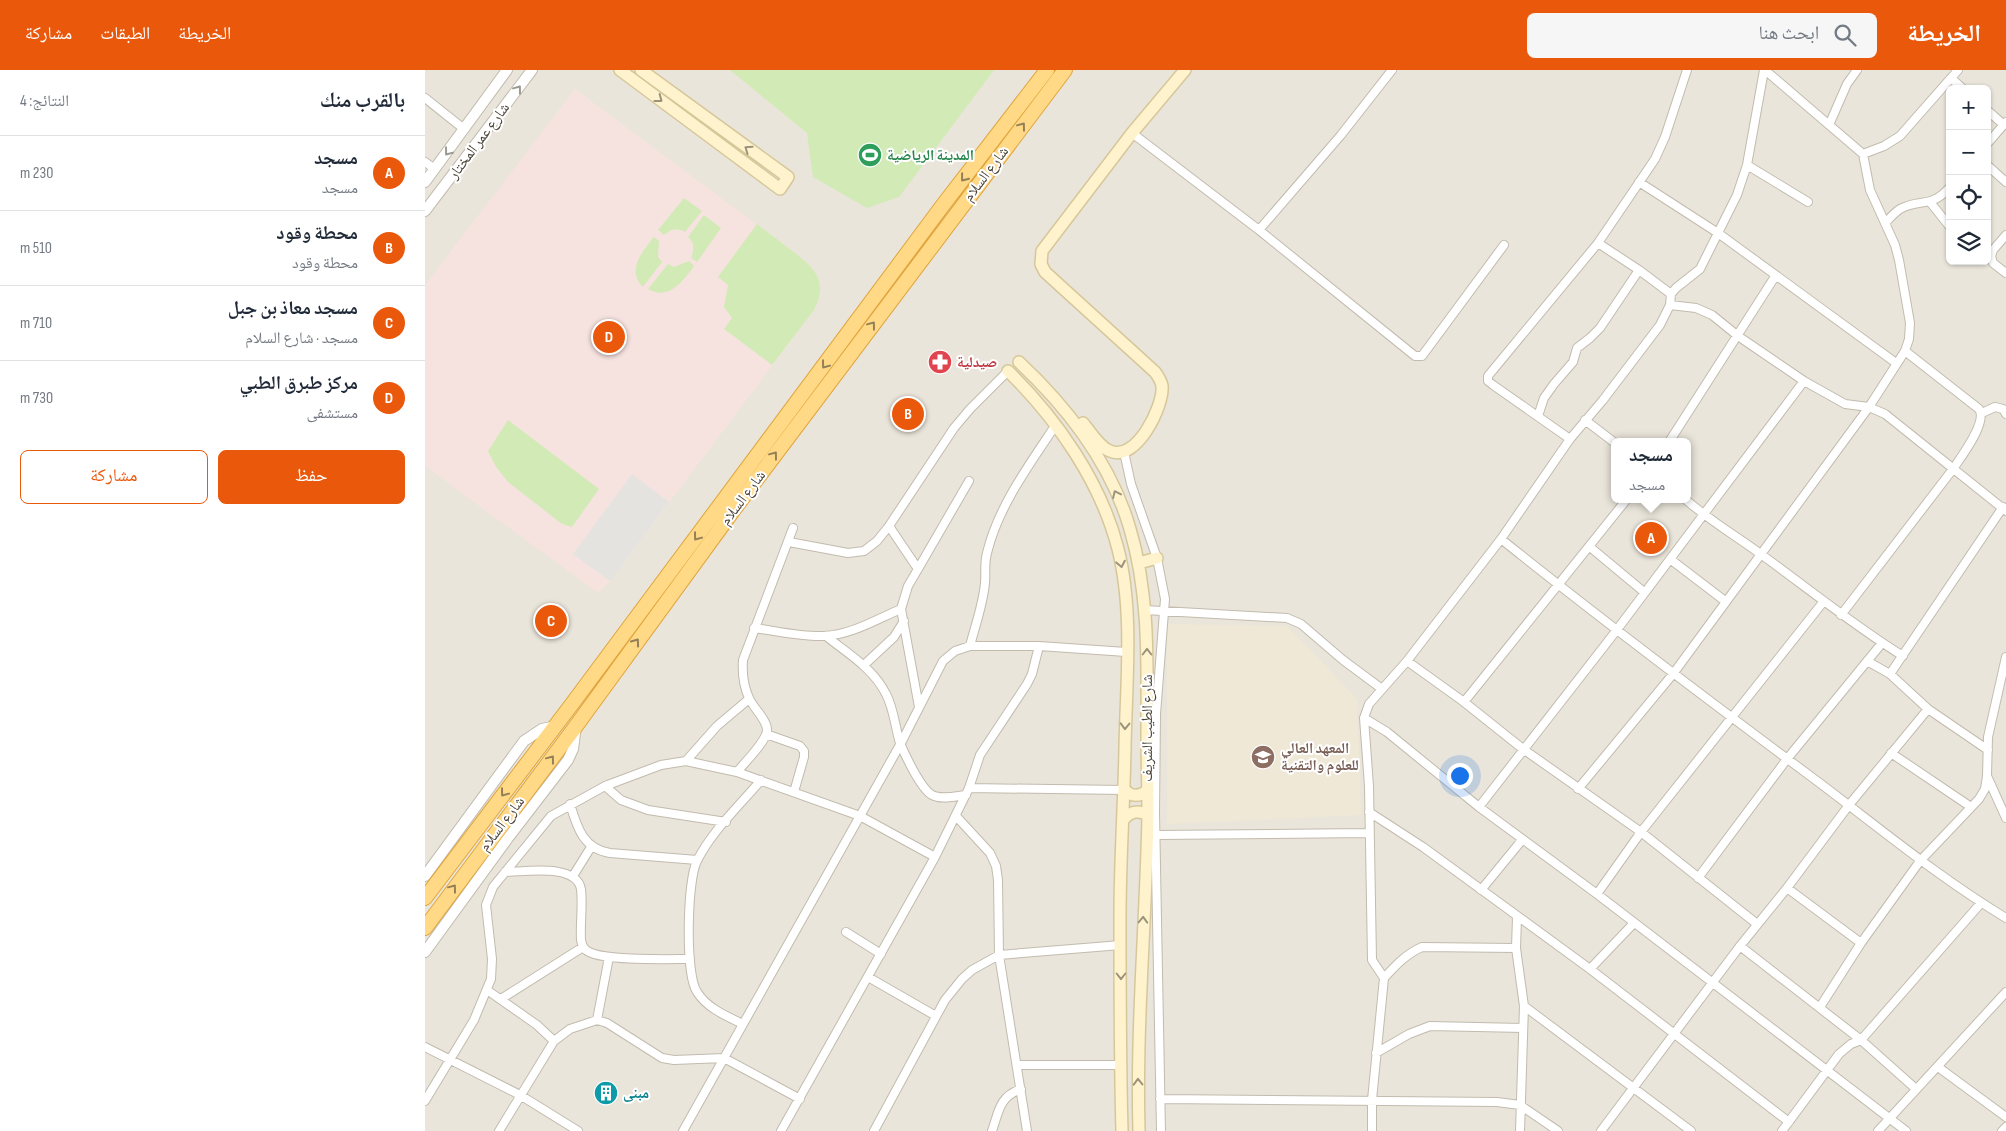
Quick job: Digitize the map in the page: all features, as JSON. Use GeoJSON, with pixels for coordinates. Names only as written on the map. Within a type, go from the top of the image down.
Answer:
{"type":"FeatureCollection","features":[{"type":"Feature","properties":{"kind":"highway","name":"شارع السلام"},"geometry":{"type":"LineString","coordinates":[[425,898],[943,205],[1047,70]]}},
{"type":"Feature","properties":{"kind":"highway","name":"شارع السلام"},"geometry":{"type":"LineString","coordinates":[[425,928],[747,492],[1065,70]]}},
{"type":"Feature","properties":{"kind":"main road"},"geometry":{"type":"LineString","coordinates":[[620,70],[780,189],[788,177],[641,70]]}},
{"type":"Feature","properties":{"kind":"main road"},"geometry":{"type":"LineString","coordinates":[[1055,426],[1069,416],[1074,415],[1079,418],[1106,449],[1117,453],[1123,452],[1136,445],[1148,428],[1160,397],[1162,388],[1160,379],[1155,372],[1045,272],[1040,260],[1046,244],[1132,133],[1185,70]]}},
{"type":"Feature","properties":{"kind":"main road","name":"شارع الطيب الشريف"},"geometry":{"type":"LineString","coordinates":[[1019,362],[1047,389],[1093,449],[1120,501],[1130,528],[1139,563],[1145,610],[1148,815],[1137,1076],[1139,1131]]}},
{"type":"Feature","properties":{"kind":"main road","name":"شارع الطيب الشريف"},"geometry":{"type":"LineString","coordinates":[[1008,371],[1031,394],[1088,476],[1111,527],[1118,550],[1127,598],[1125,790],[1120,916],[1122,1131]]}},
{"type":"Feature","properties":{"kind":"main road"},"geometry":{"type":"LineString","coordinates":[[1139,563],[1157,558]]}},
{"type":"Feature","properties":{"kind":"main road"},"geometry":{"type":"LineString","coordinates":[[1125,790],[1129,794],[1136,796],[1147,790]]}},
{"type":"Feature","properties":{"kind":"main road"},"geometry":{"type":"LineString","coordinates":[[1124,819],[1127,815],[1138,812],[1148,815]]}},
{"type":"Feature","properties":{"kind":"street","name":"شارع عمر المختار"},"geometry":{"type":"LineString","coordinates":[[425,182],[507,70]]}},
{"type":"Feature","properties":{"kind":"street","name":"شارع عمر المختار"},"geometry":{"type":"LineString","coordinates":[[425,211],[532,70]]}},
{"type":"Feature","properties":{"kind":"street"},"geometry":{"type":"LineString","coordinates":[[1259,230],[1341,135],[1392,70]]}},
{"type":"Feature","properties":{"kind":"street"},"geometry":{"type":"LineString","coordinates":[[1570,439],[1493,385],[1489,381],[1488,376],[1598,243],[1655,159],[1665,137],[1687,70]]}},
{"type":"Feature","properties":{"kind":"street"},"geometry":{"type":"LineString","coordinates":[[1384,978],[1372,960],[1369,812],[1364,718],[1369,704],[1407,661],[1501,539],[1570,439],[1603,400],[1660,325],[1670,305],[1671,294],[1680,284],[1699,271],[1737,195],[1747,165],[1765,70],[1863,154],[1870,190],[1895,245],[1899,260],[1910,323],[1909,339],[1905,350],[1869,407],[1673,674],[1578,789]]}},
{"type":"Feature","properties":{"kind":"street"},"geometry":{"type":"LineString","coordinates":[[1829,124],[1838,108],[1847,84],[1857,70]]}},
{"type":"Feature","properties":{"kind":"street"},"geometry":{"type":"LineString","coordinates":[[1863,154],[1884,146],[1900,136],[1958,70]]}},
{"type":"Feature","properties":{"kind":"street"},"geometry":{"type":"LineString","coordinates":[[1951,78],[1959,85]]}},
{"type":"Feature","properties":{"kind":"street"},"geometry":{"type":"LineString","coordinates":[[425,98],[464,129]]}},
{"type":"Feature","properties":{"kind":"street"},"geometry":{"type":"LineString","coordinates":[[1991,113],[2005,123],[1991,139]]}},
{"type":"Feature","properties":{"kind":"street"},"geometry":{"type":"LineString","coordinates":[[1132,133],[1259,230],[1407,351],[1419,357],[1429,347],[1504,245]]}},
{"type":"Feature","properties":{"kind":"street"},"geometry":{"type":"LineString","coordinates":[[425,162],[435,169]]}},
{"type":"Feature","properties":{"kind":"street"},"geometry":{"type":"LineString","coordinates":[[1747,165],[1808,202]]}},
{"type":"Feature","properties":{"kind":"street"},"geometry":{"type":"LineString","coordinates":[[1991,169],[2006,182]]}},
{"type":"Feature","properties":{"kind":"street"},"geometry":{"type":"LineString","coordinates":[[1639,182],[1719,234],[1896,363]]}},
{"type":"Feature","properties":{"kind":"street"},"geometry":{"type":"LineString","coordinates":[[1885,223],[1900,209],[1929,202],[1941,197],[1946,191]]}},
{"type":"Feature","properties":{"kind":"street"},"geometry":{"type":"LineString","coordinates":[[1929,202],[1946,222]]}},
{"type":"Feature","properties":{"kind":"street"},"geometry":{"type":"LineString","coordinates":[[1991,252],[2006,235]]}},
{"type":"Feature","properties":{"kind":"street"},"geometry":{"type":"LineString","coordinates":[[1598,243],[1671,294]]}},
{"type":"Feature","properties":{"kind":"street"},"geometry":{"type":"LineString","coordinates":[[1991,258],[2006,273]]}},
{"type":"Feature","properties":{"kind":"street"},"geometry":{"type":"LineString","coordinates":[[1538,416],[1544,398],[1573,362],[1577,348],[1599,328],[1639,270]]}},
{"type":"Feature","properties":{"kind":"street"},"geometry":{"type":"LineString","coordinates":[[1672,438],[1776,275]]}},
{"type":"Feature","properties":{"kind":"street"},"geometry":{"type":"LineString","coordinates":[[1670,305],[1703,310],[1722,321],[1738,336],[1804,381],[1845,404],[1869,407],[1885,414],[2004,509],[1890,674]]}},
{"type":"Feature","properties":{"kind":"street"},"geometry":{"type":"LineString","coordinates":[[1905,350],[1982,413]]}},
{"type":"Feature","properties":{"kind":"street"},"geometry":{"type":"LineString","coordinates":[[789,542],[848,553],[856,553],[871,547],[889,526],[924,470],[954,428],[1008,371]]}},
{"type":"Feature","properties":{"kind":"street"},"geometry":{"type":"LineString","coordinates":[[1479,807],[1616,631],[1804,381]]}},
{"type":"Feature","properties":{"kind":"street"},"geometry":{"type":"LineString","coordinates":[[1982,413],[1995,407],[2003,409],[2006,414]]}},
{"type":"Feature","properties":{"kind":"street"},"geometry":{"type":"LineString","coordinates":[[1841,615],[1970,444],[1982,418],[1982,413]]}},
{"type":"Feature","properties":{"kind":"street"},"geometry":{"type":"LineString","coordinates":[[1585,420],[1611,440]]}},
{"type":"Feature","properties":{"kind":"street"},"geometry":{"type":"LineString","coordinates":[[970,646],[983,596],[986,555],[990,542],[1020,480],[1055,426]]}},
{"type":"Feature","properties":{"kind":"street"},"geometry":{"type":"LineString","coordinates":[[1123,452],[1131,484],[1157,558],[1162,578],[1165,610],[1156,714],[1161,1131]]}},
{"type":"Feature","properties":{"kind":"street"},"geometry":{"type":"LineString","coordinates":[[919,707],[901,609],[908,586],[969,481]]}},
{"type":"Feature","properties":{"kind":"street"},"geometry":{"type":"LineString","coordinates":[[1464,702],[1624,503]]}},
{"type":"Feature","properties":{"kind":"street"},"geometry":{"type":"LineString","coordinates":[[1690,503],[1703,515],[1760,554],[1841,615],[1903,656]]}},
{"type":"Feature","properties":{"kind":"street"},"geometry":{"type":"LineString","coordinates":[[889,526],[918,569]]}},
{"type":"Feature","properties":{"kind":"street"},"geometry":{"type":"LineString","coordinates":[[737,772],[766,734],[766,724],[749,699],[742,679],[743,660],[793,528]]}},
{"type":"Feature","properties":{"kind":"street"},"geometry":{"type":"LineString","coordinates":[[1501,539],[1616,631],[1849,805],[1920,861],[2006,918]]}},
{"type":"Feature","properties":{"kind":"street"},"geometry":{"type":"LineString","coordinates":[[1590,546],[1644,592]]}},
{"type":"Feature","properties":{"kind":"street"},"geometry":{"type":"LineString","coordinates":[[1670,559],[1725,601]]}},
{"type":"Feature","properties":{"kind":"street"},"geometry":{"type":"LineString","coordinates":[[1597,894],[1641,832],[1824,601]]}},
{"type":"Feature","properties":{"kind":"street"},"geometry":{"type":"LineString","coordinates":[[754,628],[826,636],[854,629],[901,609]]}},
{"type":"Feature","properties":{"kind":"street"},"geometry":{"type":"LineString","coordinates":[[1145,610],[1287,618],[1301,624],[1343,660],[1382,689]]}},
{"type":"Feature","properties":{"kind":"street"},"geometry":{"type":"LineString","coordinates":[[864,665],[894,637],[904,621]]}},
{"type":"Feature","properties":{"kind":"street"},"geometry":{"type":"LineString","coordinates":[[826,636],[864,665],[886,695],[901,743],[923,788],[932,796],[941,798],[968,792],[1125,790]]}},
{"type":"Feature","properties":{"kind":"street"},"geometry":{"type":"LineString","coordinates":[[1697,878],[1787,759],[1882,643]]}},
{"type":"Feature","properties":{"kind":"street"},"geometry":{"type":"LineString","coordinates":[[683,1131],[901,743],[943,662],[955,651],[970,646],[1039,646],[1126,652]]}},
{"type":"Feature","properties":{"kind":"street"},"geometry":{"type":"LineString","coordinates":[[781,1131],[935,857],[968,792],[980,755],[1029,680],[1039,646]]}},
{"type":"Feature","properties":{"kind":"street"},"geometry":{"type":"LineString","coordinates":[[1820,1007],[1861,943],[1920,861],[1971,807],[1985,789],[1988,737],[2006,657]]}},
{"type":"Feature","properties":{"kind":"street"},"geometry":{"type":"LineString","coordinates":[[1407,661],[1464,702],[1523,750],[1641,832],[1757,924]]}},
{"type":"Feature","properties":{"kind":"street"},"geometry":{"type":"LineString","coordinates":[[1867,661],[1890,674],[1928,708],[1988,750]]}},
{"type":"Feature","properties":{"kind":"street"},"geometry":{"type":"LineString","coordinates":[[686,760],[717,726],[749,699]]}},
{"type":"Feature","properties":{"kind":"street"},"geometry":{"type":"LineString","coordinates":[[1601,1131],[1712,982],[1787,888],[1849,805],[1928,708]]}},
{"type":"Feature","properties":{"kind":"street"},"geometry":{"type":"LineString","coordinates":[[1364,718],[1387,732],[1479,807],[1597,894],[1906,1131]]}},
{"type":"Feature","properties":{"kind":"street"},"geometry":{"type":"LineString","coordinates":[[425,876],[524,741],[535,732],[555,726]]}},
{"type":"Feature","properties":{"kind":"street"},"geometry":{"type":"LineString","coordinates":[[425,952],[502,846],[568,760],[573,750],[576,726]]}},
{"type":"Feature","properties":{"kind":"street"},"geometry":{"type":"LineString","coordinates":[[766,734],[800,746],[804,751],[794,792]]}},
{"type":"Feature","properties":{"kind":"street"},"geometry":{"type":"LineString","coordinates":[[1891,753],[1971,807]]}},
{"type":"Feature","properties":{"kind":"street"},"geometry":{"type":"LineString","coordinates":[[425,1101],[449,1058],[474,1020],[491,979],[492,959],[488,932],[487,900],[493,887],[546,820],[570,804],[605,786],[661,766],[686,760],[737,772],[860,816],[935,857]]}},
{"type":"Feature","properties":{"kind":"street"},"geometry":{"type":"LineString","coordinates":[[1987,776],[2006,818]]}},
{"type":"Feature","properties":{"kind":"street"},"geometry":{"type":"LineString","coordinates":[[743,1024],[723,1014],[701,998],[695,989],[690,960],[689,888],[692,872],[697,860],[761,780]]}},
{"type":"Feature","properties":{"kind":"street"},"geometry":{"type":"LineString","coordinates":[[605,786],[621,800],[641,808],[726,822]]}},
{"type":"Feature","properties":{"kind":"street"},"geometry":{"type":"LineString","coordinates":[[570,804],[579,831],[591,847],[610,853],[697,860]]}},
{"type":"Feature","properties":{"kind":"street"},"geometry":{"type":"LineString","coordinates":[[1369,812],[1423,847],[1590,969],[1789,1122]]}},
{"type":"Feature","properties":{"kind":"street"},"geometry":{"type":"LineString","coordinates":[[956,816],[989,853],[996,866],[999,955],[1027,1131]]}},
{"type":"Feature","properties":{"kind":"street"},"geometry":{"type":"LineString","coordinates":[[1156,835],[1369,833]]}},
{"type":"Feature","properties":{"kind":"street"},"geometry":{"type":"LineString","coordinates":[[1481,890],[1522,840]]}},
{"type":"Feature","properties":{"kind":"street"},"geometry":{"type":"LineString","coordinates":[[573,876],[591,847]]}},
{"type":"Feature","properties":{"kind":"street"},"geometry":{"type":"LineString","coordinates":[[505,872],[563,872],[573,876],[581,889],[580,932],[583,947],[593,954],[609,957],[690,960]]}},
{"type":"Feature","properties":{"kind":"street"},"geometry":{"type":"LineString","coordinates":[[1787,888],[1861,943]]}},
{"type":"Feature","properties":{"kind":"street"},"geometry":{"type":"LineString","coordinates":[[1782,1131],[1839,1054],[1851,1044],[1861,1040],[1981,903]]}},
{"type":"Feature","properties":{"kind":"street"},"geometry":{"type":"LineString","coordinates":[[1517,917],[1516,948],[1523,1006],[1520,1131]]}},
{"type":"Feature","properties":{"kind":"street"},"geometry":{"type":"LineString","coordinates":[[1590,969],[1634,923]]}},
{"type":"Feature","properties":{"kind":"street"},"geometry":{"type":"LineString","coordinates":[[846,932],[881,954]]}},
{"type":"Feature","properties":{"kind":"street"},"geometry":{"type":"LineString","coordinates":[[874,1131],[936,1016],[953,989],[972,970],[999,955],[1121,945]]}},
{"type":"Feature","properties":{"kind":"street"},"geometry":{"type":"LineString","coordinates":[[1740,946],[1861,1040],[1916,1090]]}},
{"type":"Feature","properties":{"kind":"street"},"geometry":{"type":"LineString","coordinates":[[501,999],[583,947]]}},
{"type":"Feature","properties":{"kind":"street"},"geometry":{"type":"LineString","coordinates":[[1372,1131],[1372,1100],[1384,978],[1403,958],[1422,947],[1516,948]]}},
{"type":"Feature","properties":{"kind":"street"},"geometry":{"type":"LineString","coordinates":[[597,1020],[609,957]]}},
{"type":"Feature","properties":{"kind":"street"},"geometry":{"type":"LineString","coordinates":[[868,977],[936,1016]]}},
{"type":"Feature","properties":{"kind":"street"},"geometry":{"type":"LineString","coordinates":[[487,990],[554,1041]]}},
{"type":"Feature","properties":{"kind":"street"},"geometry":{"type":"LineString","coordinates":[[1878,1131],[2006,992]]}},
{"type":"Feature","properties":{"kind":"street"},"geometry":{"type":"LineString","coordinates":[[1523,1006],[1691,1131]]}},
{"type":"Feature","properties":{"kind":"street"},"geometry":{"type":"LineString","coordinates":[[499,1131],[554,1041],[570,1028],[597,1020],[607,1023],[662,1058],[674,1060],[724,1058],[800,1099]]}},
{"type":"Feature","properties":{"kind":"street"},"geometry":{"type":"LineString","coordinates":[[1376,1053],[1409,1034],[1431,1026],[1523,1028]]}},
{"type":"Feature","properties":{"kind":"street"},"geometry":{"type":"LineString","coordinates":[[425,1047],[520,1095],[578,1131]]}},
{"type":"Feature","properties":{"kind":"street"},"geometry":{"type":"LineString","coordinates":[[1017,1064],[1121,1065]]}},
{"type":"Feature","properties":{"kind":"street"},"geometry":{"type":"LineString","coordinates":[[1937,1067],[2006,1117]]}},
{"type":"Feature","properties":{"kind":"street"},"geometry":{"type":"LineString","coordinates":[[992,1131],[1004,1098],[1010,1093],[1021,1089]]}},
{"type":"Feature","properties":{"kind":"street"},"geometry":{"type":"LineString","coordinates":[[1160,1099],[1483,1101],[1520,1105],[1558,1131]]}},
{"type":"Feature","properties":{"kind":"street"},"geometry":{"type":"LineString","coordinates":[[2003,1131],[2006,1127]]}},
{"type":"Feature","properties":{"kind":"shaded area"},"geometry":{"type":"Polygon","coordinates":[[[425,70],[2006,70],[2006,1131],[425,1131],[425,70]]]}},
{"type":"Feature","properties":{"kind":"shaded area"},"geometry":{"type":"Polygon","coordinates":[[[575,89],[808,263],[818,276],[820,292],[814,310],[610,581],[598,593],[425,466],[425,285],[575,89]]]}},
{"type":"Feature","properties":{"kind":"shaded area"},"geometry":{"type":"Polygon","coordinates":[[[632,474],[669,502],[610,581],[573,554],[632,474]]]}},
{"type":"Feature","properties":{"kind":"shaded area","name":"المعهد العالي للعلوم والتقنية"},"geometry":{"type":"Polygon","coordinates":[[[1167,624],[1287,626],[1357,699],[1361,815],[1167,824],[1167,624]]]}},
{"type":"Feature","properties":{"kind":"green space","name":"المدينة الرياضية"},"geometry":{"type":"Polygon","coordinates":[[[730,70],[994,70],[899,197],[867,208],[813,177],[807,133],[730,70]]]}},
{"type":"Feature","properties":{"kind":"green space"},"geometry":{"type":"Polygon","coordinates":[[[684,198],[702,211],[685,232],[674,229],[664,235],[658,230],[684,198]]]}},
{"type":"Feature","properties":{"kind":"green space"},"geometry":{"type":"Polygon","coordinates":[[[704,215],[721,228],[697,262],[691,258],[693,247],[688,237],[704,215]]]}},
{"type":"Feature","properties":{"kind":"green space"},"geometry":{"type":"Polygon","coordinates":[[[757,224],[806,262],[817,275],[820,290],[814,310],[772,365],[724,329],[732,318],[724,307],[728,285],[718,277],[757,224]]]}},
{"type":"Feature","properties":{"kind":"green space"},"geometry":{"type":"Polygon","coordinates":[[[654,237],[659,241],[658,257],[662,262],[643,287],[638,281],[636,268],[641,255],[654,237]]]}},
{"type":"Feature","properties":{"kind":"green space"},"geometry":{"type":"Polygon","coordinates":[[[689,261],[694,266],[675,288],[663,293],[648,289],[668,264],[674,267],[689,261]]]}},
{"type":"Feature","properties":{"kind":"green space"},"geometry":{"type":"Polygon","coordinates":[[[508,420],[599,489],[572,527],[562,524],[508,482],[496,467],[488,451],[508,420]]]}},
{"type":"Feature","properties":{"kind":"place","name":"المدينة الرياضية"},"geometry":{"type":"Point","coordinates":[870,155]}},
{"type":"Feature","properties":{"kind":"place","name":"مركز طبرق الطبي"},"geometry":{"type":"Point","coordinates":[609,337]}},
{"type":"Feature","properties":{"kind":"place","name":"صيدلية"},"geometry":{"type":"Point","coordinates":[940,362]}},
{"type":"Feature","properties":{"kind":"place","name":"محطة وقود"},"geometry":{"type":"Point","coordinates":[908,414]}},
{"type":"Feature","properties":{"kind":"place","name":"مسجد"},"geometry":{"type":"Point","coordinates":[1651,538]}},
{"type":"Feature","properties":{"kind":"place","name":"مسجد معاذ بن جبل"},"geometry":{"type":"Point","coordinates":[551,621]}},
{"type":"Feature","properties":{"kind":"place","name":"المعهد العالي للعلوم والتقنية"},"geometry":{"type":"Point","coordinates":[1263,757]}},
{"type":"Feature","properties":{"kind":"place","name":"مبنى"},"geometry":{"type":"Point","coordinates":[606,1093]}}]}
